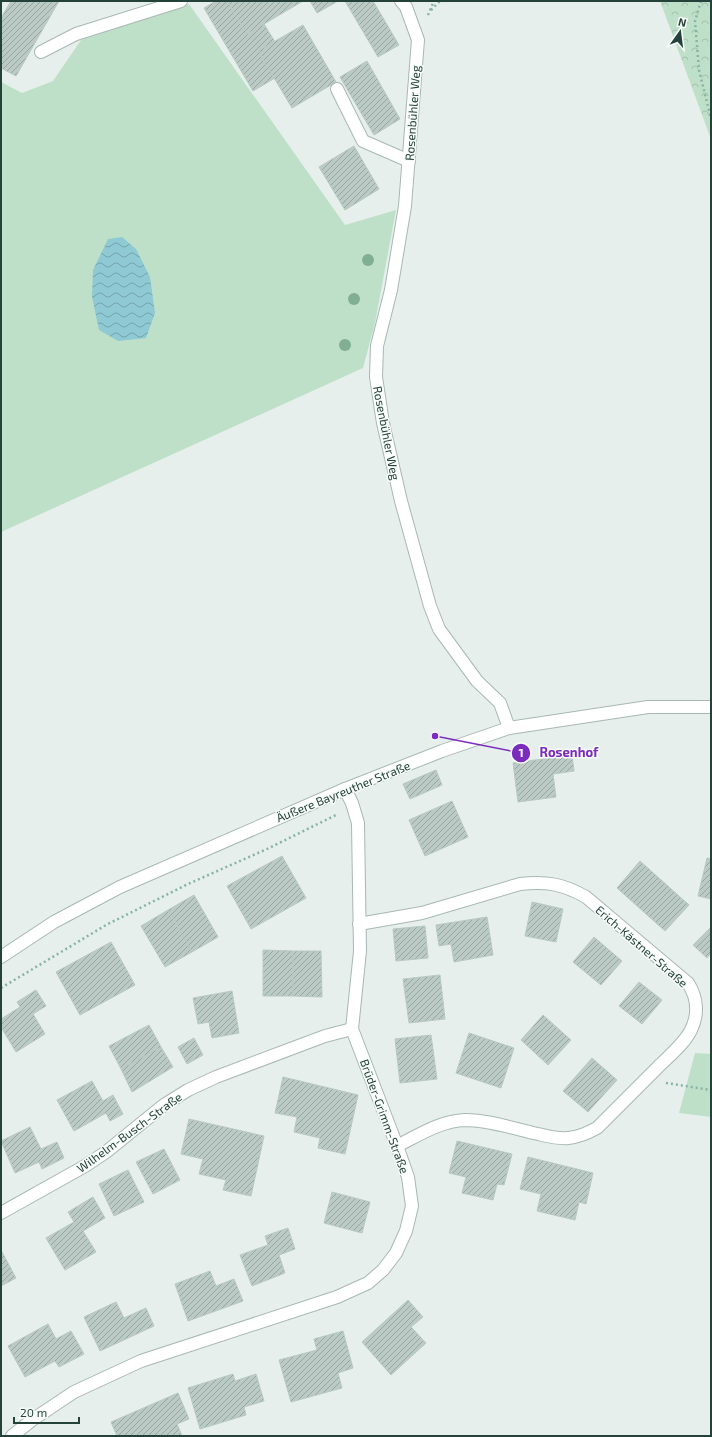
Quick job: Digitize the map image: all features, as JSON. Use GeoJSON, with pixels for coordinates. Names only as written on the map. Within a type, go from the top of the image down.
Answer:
{"type":"FeatureCollection","features":[{"type":"Feature","properties":{"kind":"street"},"geometry":{"type":"LineString","coordinates":[[41,52],[76,34],[181,1]]}},
{"type":"Feature","properties":{"kind":"street","name":"Rosenbühler Weg"},"geometry":{"type":"LineString","coordinates":[[401,1],[406,7],[418,40],[405,206],[392,290],[377,346],[376,377],[383,422],[430,606],[439,629],[477,681],[500,703],[509,728]]}},
{"type":"Feature","properties":{"kind":"street"},"geometry":{"type":"LineString","coordinates":[[337,89],[363,141],[409,161]]}},
{"type":"Feature","properties":{"kind":"street","name":"Äußere Bayreuther Straße"},"geometry":{"type":"LineString","coordinates":[[1,957],[54,922],[120,887],[345,789],[442,751],[509,728],[648,707],[711,707]]}},
{"type":"Feature","properties":{"kind":"street","name":"Brüder-Grimm-Straße"},"geometry":{"type":"LineString","coordinates":[[12,1436],[32,1420],[74,1392],[141,1361],[337,1297],[368,1283],[383,1270],[396,1253],[406,1232],[412,1206],[408,1177],[398,1146],[352,1028],[360,951],[358,823],[352,803],[345,789]]}},
{"type":"Feature","properties":{"kind":"street","name":"Erich-Kästner-Straße"},"geometry":{"type":"LineString","coordinates":[[359,924],[422,913],[520,884],[536,882],[570,888],[586,897],[688,983],[693,991],[696,1003],[696,1016],[691,1031],[646,1080],[597,1128],[582,1135],[568,1138],[551,1137],[480,1121],[465,1120],[449,1122],[436,1126],[398,1146]]}},
{"type":"Feature","properties":{"kind":"street","name":"Wilhelm-Busch-Straße"},"geometry":{"type":"LineString","coordinates":[[1,1213],[85,1166],[106,1152],[164,1105],[188,1090],[216,1077],[325,1036],[352,1028]]}},
{"type":"Feature","properties":{"kind":"path"},"geometry":{"type":"LineString","coordinates":[[429,12],[440,1]]}},
{"type":"Feature","properties":{"kind":"path"},"geometry":{"type":"LineString","coordinates":[[701,1],[696,21],[698,49],[700,70],[711,119]]}},
{"type":"Feature","properties":{"kind":"path"},"geometry":{"type":"LineString","coordinates":[[646,1080],[711,1090]]}},
{"type":"Feature","properties":{"kind":"green space"},"geometry":{"type":"Polygon","coordinates":[[[660,1],[711,1],[711,139],[660,1]]]}},
{"type":"Feature","properties":{"kind":"green space"},"geometry":{"type":"Polygon","coordinates":[[[189,4],[345,225],[396,210],[375,323],[363,368],[1,532],[1,82],[22,93],[53,81],[81,40],[189,4]]]}},
{"type":"Feature","properties":{"kind":"green space"},"geometry":{"type":"Polygon","coordinates":[[[695,1053],[711,1054],[711,1117],[679,1113],[695,1053]]]}},
{"type":"Feature","properties":{"kind":"water"},"geometry":{"type":"Polygon","coordinates":[[[122,237],[136,249],[150,277],[155,313],[146,338],[118,341],[99,330],[92,297],[93,270],[108,239],[122,237]]]}},
{"type":"Feature","properties":{"kind":"building"},"geometry":{"type":"Polygon","coordinates":[[[11,1],[59,1],[16,76],[1,68],[1,18],[11,1]]]}},
{"type":"Feature","properties":{"kind":"building"},"geometry":{"type":"Polygon","coordinates":[[[216,1],[227,1],[247,34],[264,24],[275,42],[258,51],[275,78],[253,91],[204,8],[216,1]]]}},
{"type":"Feature","properties":{"kind":"building"},"geometry":{"type":"Polygon","coordinates":[[[227,1],[303,1],[247,34],[227,1]]]}},
{"type":"Feature","properties":{"kind":"building"},"geometry":{"type":"Polygon","coordinates":[[[310,1],[338,1],[317,13],[310,1]]]}},
{"type":"Feature","properties":{"kind":"building"},"geometry":{"type":"Polygon","coordinates":[[[345,1],[373,1],[399,45],[378,57],[345,1]]]}},
{"type":"Feature","properties":{"kind":"building"},"geometry":{"type":"Polygon","coordinates":[[[303,25],[336,82],[292,108],[258,51],[303,25]]]}},
{"type":"Feature","properties":{"kind":"building"},"geometry":{"type":"Polygon","coordinates":[[[367,61],[400,119],[374,135],[340,77],[367,61]]]}},
{"type":"Feature","properties":{"kind":"building"},"geometry":{"type":"Polygon","coordinates":[[[354,146],[379,189],[345,210],[319,167],[354,146]]]}},
{"type":"Feature","properties":{"kind":"building"},"geometry":{"type":"Polygon","coordinates":[[[572,755],[574,771],[553,774],[556,797],[518,802],[513,763],[572,755]]]}},
{"type":"Feature","properties":{"kind":"building"},"geometry":{"type":"Polygon","coordinates":[[[436,770],[442,785],[410,799],[403,784],[436,770]]]}},
{"type":"Feature","properties":{"kind":"building"},"geometry":{"type":"Polygon","coordinates":[[[452,801],[468,837],[425,856],[409,820],[452,801]]]}},
{"type":"Feature","properties":{"kind":"building"},"geometry":{"type":"Polygon","coordinates":[[[282,856],[306,898],[251,929],[227,886],[282,856]]]}},
{"type":"Feature","properties":{"kind":"building"},"geometry":{"type":"Polygon","coordinates":[[[707,858],[711,859],[711,899],[698,896],[707,858]]]}},
{"type":"Feature","properties":{"kind":"building"},"geometry":{"type":"Polygon","coordinates":[[[640,861],[689,905],[665,931],[617,888],[640,861]]]}},
{"type":"Feature","properties":{"kind":"building"},"geometry":{"type":"Polygon","coordinates":[[[194,895],[218,937],[192,952],[168,910],[194,895]]]}},
{"type":"Feature","properties":{"kind":"building"},"geometry":{"type":"Polygon","coordinates":[[[532,902],[563,909],[556,942],[525,936],[532,902]]]}},
{"type":"Feature","properties":{"kind":"building"},"geometry":{"type":"Polygon","coordinates":[[[168,910],[192,952],[165,967],[141,926],[168,910]]]}},
{"type":"Feature","properties":{"kind":"building"},"geometry":{"type":"Polygon","coordinates":[[[487,917],[493,955],[454,962],[451,944],[439,946],[436,925],[487,917]]]}},
{"type":"Feature","properties":{"kind":"building"},"geometry":{"type":"Polygon","coordinates":[[[425,926],[428,958],[396,961],[393,929],[425,926]]]}},
{"type":"Feature","properties":{"kind":"building"},"geometry":{"type":"Polygon","coordinates":[[[711,927],[711,953],[707,958],[693,945],[711,927]]]}},
{"type":"Feature","properties":{"kind":"building"},"geometry":{"type":"Polygon","coordinates":[[[594,937],[622,961],[601,985],[573,962],[594,937]]]}},
{"type":"Feature","properties":{"kind":"building"},"geometry":{"type":"Polygon","coordinates":[[[111,942],[135,985],[80,1015],[56,972],[111,942]]]}},
{"type":"Feature","properties":{"kind":"building"},"geometry":{"type":"Polygon","coordinates":[[[263,950],[293,951],[293,996],[263,996],[263,950]]]}},
{"type":"Feature","properties":{"kind":"building"},"geometry":{"type":"Polygon","coordinates":[[[293,951],[321,951],[322,997],[293,996],[293,951]]]}},
{"type":"Feature","properties":{"kind":"building"},"geometry":{"type":"Polygon","coordinates":[[[440,975],[445,1019],[409,1023],[403,979],[440,975]]]}},
{"type":"Feature","properties":{"kind":"building"},"geometry":{"type":"Polygon","coordinates":[[[639,982],[662,1000],[642,1024],[619,1006],[639,982]]]}},
{"type":"Feature","properties":{"kind":"building"},"geometry":{"type":"Polygon","coordinates":[[[36,990],[46,1006],[33,1014],[45,1034],[16,1052],[1,1027],[1,1019],[20,1007],[17,1002],[36,990]]]}},
{"type":"Feature","properties":{"kind":"building"},"geometry":{"type":"Polygon","coordinates":[[[232,991],[239,1033],[212,1038],[209,1022],[198,1024],[193,998],[232,991]]]}},
{"type":"Feature","properties":{"kind":"building"},"geometry":{"type":"Polygon","coordinates":[[[543,1015],[571,1040],[548,1065],[521,1040],[543,1015]]]}},
{"type":"Feature","properties":{"kind":"building"},"geometry":{"type":"Polygon","coordinates":[[[149,1025],[161,1047],[121,1069],[109,1046],[149,1025]]]}},
{"type":"Feature","properties":{"kind":"building"},"geometry":{"type":"Polygon","coordinates":[[[469,1033],[514,1048],[501,1088],[456,1073],[469,1033]]]}},
{"type":"Feature","properties":{"kind":"building"},"geometry":{"type":"Polygon","coordinates":[[[431,1035],[437,1079],[400,1083],[395,1039],[431,1035]]]}},
{"type":"Feature","properties":{"kind":"building"},"geometry":{"type":"Polygon","coordinates":[[[194,1038],[203,1055],[187,1064],[178,1047],[194,1038]]]}},
{"type":"Feature","properties":{"kind":"building"},"geometry":{"type":"Polygon","coordinates":[[[161,1047],[173,1067],[132,1092],[121,1069],[161,1047]]]}},
{"type":"Feature","properties":{"kind":"building"},"geometry":{"type":"Polygon","coordinates":[[[592,1058],[617,1080],[588,1112],[563,1091],[592,1058]]]}},
{"type":"Feature","properties":{"kind":"building"},"geometry":{"type":"Polygon","coordinates":[[[283,1077],[358,1095],[345,1154],[318,1148],[320,1138],[294,1132],[297,1117],[275,1113],[283,1077]]]}},
{"type":"Feature","properties":{"kind":"building"},"geometry":{"type":"Polygon","coordinates":[[[92,1081],[103,1101],[113,1095],[123,1114],[110,1121],[106,1113],[74,1131],[57,1100],[92,1081]]]}},
{"type":"Feature","properties":{"kind":"building"},"geometry":{"type":"Polygon","coordinates":[[[189,1119],[264,1136],[251,1196],[223,1190],[226,1180],[199,1174],[203,1159],[181,1154],[189,1119]]]}},
{"type":"Feature","properties":{"kind":"building"},"geometry":{"type":"Polygon","coordinates":[[[30,1127],[41,1149],[57,1142],[64,1158],[42,1169],[39,1162],[15,1173],[1,1141],[30,1127]]]}},
{"type":"Feature","properties":{"kind":"building"},"geometry":{"type":"Polygon","coordinates":[[[457,1141],[512,1154],[504,1185],[497,1184],[493,1200],[462,1193],[466,1177],[449,1173],[457,1141]]]}},
{"type":"Feature","properties":{"kind":"building"},"geometry":{"type":"Polygon","coordinates":[[[164,1149],[180,1180],[153,1194],[136,1162],[164,1149]]]}},
{"type":"Feature","properties":{"kind":"building"},"geometry":{"type":"Polygon","coordinates":[[[528,1157],[593,1173],[586,1204],[579,1202],[575,1220],[537,1211],[541,1194],[520,1189],[528,1157]]]}},
{"type":"Feature","properties":{"kind":"building"},"geometry":{"type":"Polygon","coordinates":[[[128,1170],[144,1202],[114,1216],[99,1184],[128,1170]]]}},
{"type":"Feature","properties":{"kind":"building"},"geometry":{"type":"Polygon","coordinates":[[[332,1192],[370,1202],[362,1233],[324,1223],[332,1192]]]}},
{"type":"Feature","properties":{"kind":"building"},"geometry":{"type":"Polygon","coordinates":[[[93,1197],[105,1218],[83,1231],[96,1252],[65,1270],[46,1238],[74,1222],[68,1212],[93,1197]]]}},
{"type":"Feature","properties":{"kind":"building"},"geometry":{"type":"Polygon","coordinates":[[[288,1228],[295,1249],[279,1255],[285,1273],[252,1286],[240,1255],[268,1245],[265,1236],[288,1228]]]}},
{"type":"Feature","properties":{"kind":"building"},"geometry":{"type":"Polygon","coordinates":[[[1,1250],[16,1278],[1,1286],[1,1250]]]}},
{"type":"Feature","properties":{"kind":"building"},"geometry":{"type":"Polygon","coordinates":[[[210,1271],[216,1286],[234,1279],[243,1301],[188,1321],[175,1284],[210,1271]]]}},
{"type":"Feature","properties":{"kind":"building"},"geometry":{"type":"Polygon","coordinates":[[[408,1300],[423,1317],[411,1327],[426,1343],[391,1375],[362,1342],[408,1300]]]}},
{"type":"Feature","properties":{"kind":"building"},"geometry":{"type":"Polygon","coordinates":[[[116,1302],[124,1318],[146,1308],[154,1326],[100,1351],[84,1317],[116,1302]]]}},
{"type":"Feature","properties":{"kind":"building"},"geometry":{"type":"Polygon","coordinates":[[[48,1324],[56,1339],[71,1331],[84,1354],[59,1367],[55,1361],[25,1377],[8,1346],[48,1324]]]}},
{"type":"Feature","properties":{"kind":"building"},"geometry":{"type":"Polygon","coordinates":[[[343,1331],[353,1368],[338,1373],[342,1388],[291,1402],[279,1360],[317,1350],[314,1339],[343,1331]]]}},
{"type":"Feature","properties":{"kind":"building"},"geometry":{"type":"Polygon","coordinates":[[[233,1374],[235,1381],[256,1374],[264,1401],[244,1407],[246,1415],[200,1429],[188,1388],[233,1374]]]}},
{"type":"Feature","properties":{"kind":"building"},"geometry":{"type":"Polygon","coordinates":[[[178,1393],[189,1419],[177,1424],[182,1436],[117,1436],[111,1422],[178,1393]]]}},
{"type":"Feature","properties":{"kind":"place","name":"Rosenhof"},"geometry":{"type":"Point","coordinates":[435,736]}}]}
